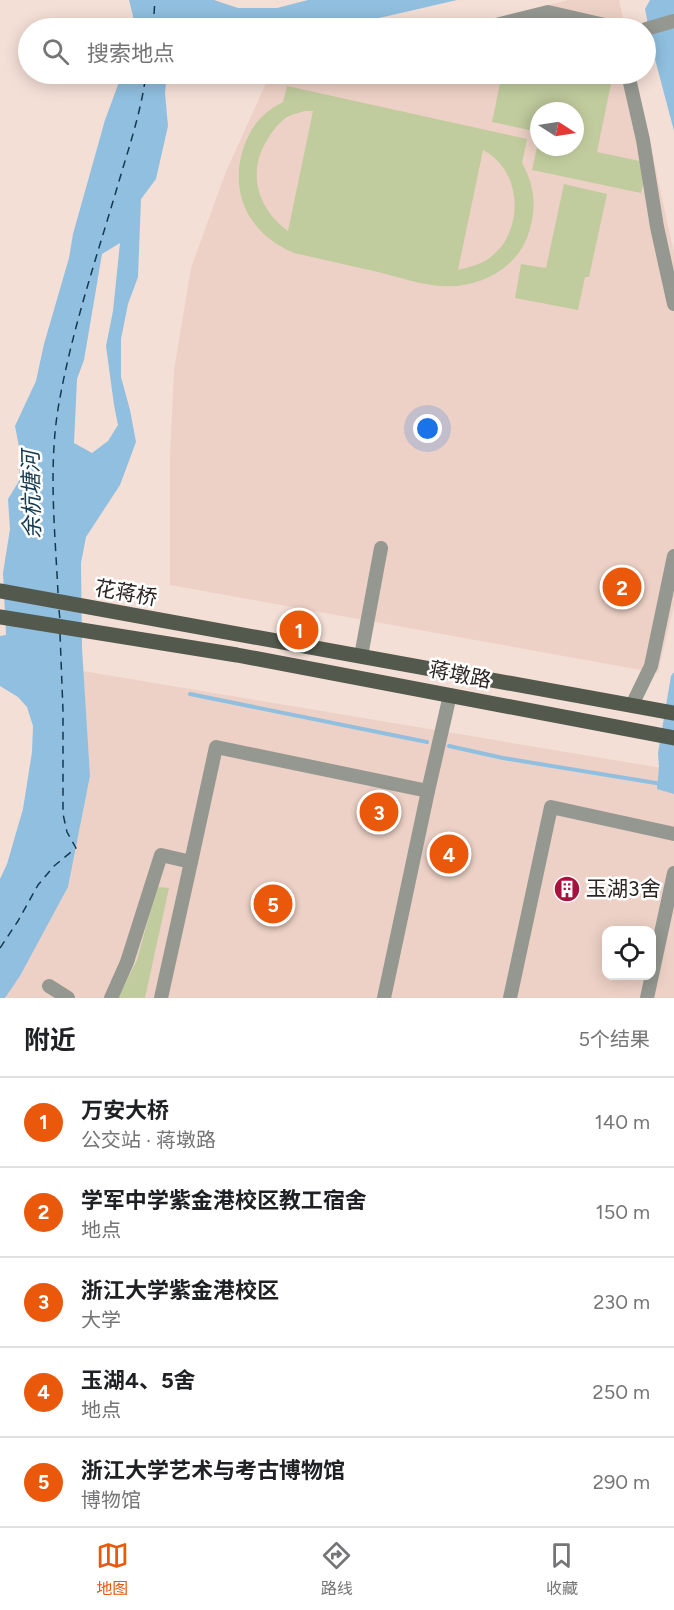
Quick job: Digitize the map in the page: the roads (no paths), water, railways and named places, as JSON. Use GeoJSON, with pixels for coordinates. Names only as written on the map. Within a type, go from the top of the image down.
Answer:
{"type":"FeatureCollection","features":[{"type":"Feature","properties":{"kind":"main road","name":"花蒋桥"},"geometry":{"type":"LineString","coordinates":[[0,591],[244,635]]}},
{"type":"Feature","properties":{"kind":"main road","name":"花蒋桥"},"geometry":{"type":"LineString","coordinates":[[0,617],[237,656]]}},
{"type":"Feature","properties":{"kind":"main road","name":"蒋墩路"},"geometry":{"type":"LineString","coordinates":[[244,635],[674,713]]}},
{"type":"Feature","properties":{"kind":"main road","name":"蒋墩路"},"geometry":{"type":"LineString","coordinates":[[237,656],[674,738]]}},
{"type":"Feature","properties":{"kind":"street"},"geometry":{"type":"LineString","coordinates":[[524,18],[548,12],[574,18]]}},
{"type":"Feature","properties":{"kind":"street"},"geometry":{"type":"LineString","coordinates":[[656,26],[674,21]]}},
{"type":"Feature","properties":{"kind":"street"},"geometry":{"type":"LineString","coordinates":[[630,84],[674,304]]}},
{"type":"Feature","properties":{"kind":"street"},"geometry":{"type":"LineString","coordinates":[[362,657],[381,548]]}},
{"type":"Feature","properties":{"kind":"street"},"geometry":{"type":"LineString","coordinates":[[639,706],[651,666],[674,556]]}},
{"type":"Feature","properties":{"kind":"street"},"geometry":{"type":"LineString","coordinates":[[384,998],[450,695]]}},
{"type":"Feature","properties":{"kind":"street"},"geometry":{"type":"LineString","coordinates":[[161,998],[216,747],[428,791]]}},
{"type":"Feature","properties":{"kind":"street"},"geometry":{"type":"LineString","coordinates":[[510,998],[551,807],[674,834]]}},
{"type":"Feature","properties":{"kind":"street"},"geometry":{"type":"LineString","coordinates":[[111,998],[127,962],[161,855],[191,862]]}},
{"type":"Feature","properties":{"kind":"street"},"geometry":{"type":"LineString","coordinates":[[647,998],[674,873]]}},
{"type":"Feature","properties":{"kind":"street"},"geometry":{"type":"LineString","coordinates":[[49,986],[68,998]]}},
{"type":"Feature","properties":{"kind":"water"},"geometry":{"type":"Polygon","coordinates":[[[129,0],[214,0],[238,8],[277,8],[308,0],[457,0],[379,18],[133,18],[129,0]]]}},
{"type":"Feature","properties":{"kind":"water"},"geometry":{"type":"Polygon","coordinates":[[[650,0],[674,0],[674,131],[656,63],[656,18],[647,18],[645,9],[650,0]]]}},
{"type":"Feature","properties":{"kind":"water","name":"余杭塘河"},"geometry":{"type":"Polygon","coordinates":[[[118,84],[166,84],[168,126],[156,179],[141,199],[138,277],[128,304],[121,339],[121,377],[136,442],[120,485],[86,537],[81,563],[82,648],[90,776],[68,887],[20,976],[5,998],[0,998],[0,879],[7,864],[23,809],[32,752],[33,726],[27,707],[18,697],[0,686],[0,636],[6,635],[3,573],[10,529],[8,499],[19,481],[20,452],[15,426],[36,381],[44,344],[69,258],[73,234],[105,120],[118,84]],[[120,243],[102,254],[84,360],[77,379],[74,443],[92,453],[108,441],[118,425],[106,346],[113,311],[120,243]]]}},
{"type":"Feature","properties":{"kind":"water"},"geometry":{"type":"Polygon","coordinates":[[[674,672],[674,794],[657,789],[658,753],[671,676],[674,672]]]}},
{"type":"Feature","properties":{"kind":"waterway"},"geometry":{"type":"LineString","coordinates":[[190,694],[427,742]]}},
{"type":"Feature","properties":{"kind":"waterway"},"geometry":{"type":"LineString","coordinates":[[449,746],[503,758],[662,784]]}},
{"type":"Feature","properties":{"kind":"place","name":"学军中学紫金港校区教工宿舍"},"geometry":{"type":"Point","coordinates":[622,587]}},
{"type":"Feature","properties":{"kind":"place","name":"万安大桥"},"geometry":{"type":"Point","coordinates":[299,630]}},
{"type":"Feature","properties":{"kind":"place","name":"浙江大学紫金港校区"},"geometry":{"type":"Point","coordinates":[379,812]}},
{"type":"Feature","properties":{"kind":"place","name":"玉湖4、5舍"},"geometry":{"type":"Point","coordinates":[449,854]}},
{"type":"Feature","properties":{"kind":"place","name":"玉湖3舍"},"geometry":{"type":"Point","coordinates":[567,889]}},
{"type":"Feature","properties":{"kind":"place","name":"浙江大学艺术与考古博物馆"},"geometry":{"type":"Point","coordinates":[273,904]}}]}
